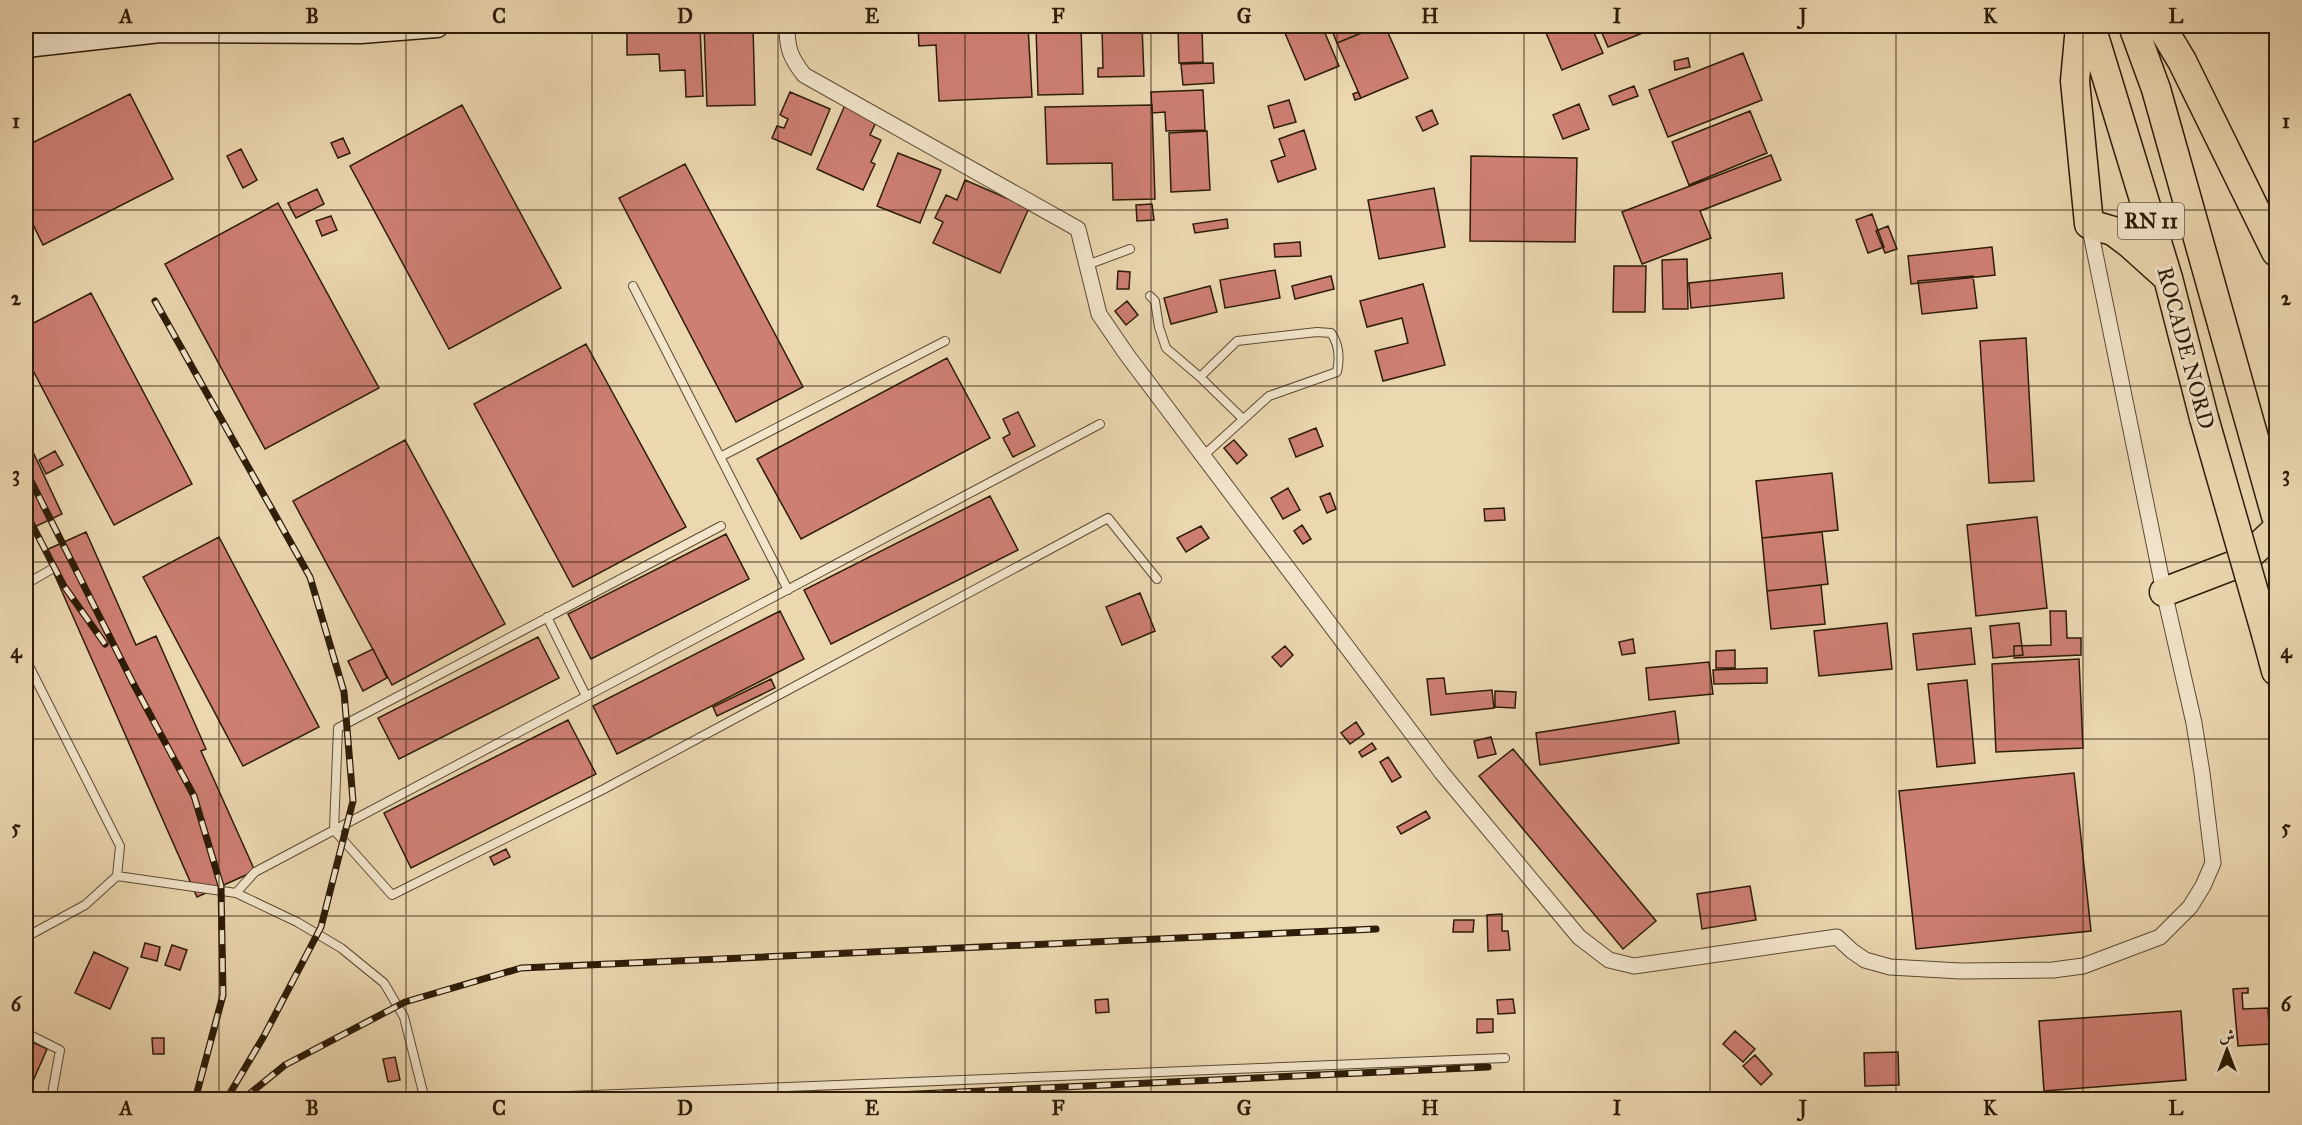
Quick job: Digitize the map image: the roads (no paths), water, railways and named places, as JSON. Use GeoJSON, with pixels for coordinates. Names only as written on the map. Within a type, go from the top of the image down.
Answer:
{"type":"FeatureCollection","features":[{"type":"Feature","properties":{"kind":"highway"},"geometry":{"type":"LineString","coordinates":[[2080,26],[2075,81],[2089,224],[2113,231],[2168,278]]}},
{"type":"Feature","properties":{"kind":"highway","name":"ROCADE NORD"},"geometry":{"type":"LineString","coordinates":[[2091,26],[2168,278],[2204,418],[2277,671]]}},
{"type":"Feature","properties":{"kind":"highway","name":"ROCADE NORD"},"geometry":{"type":"LineString","coordinates":[[2133,26],[2156,89],[2277,516]]}},
{"type":"Feature","properties":{"kind":"highway"},"geometry":{"type":"LineString","coordinates":[[2161,26],[2182,62],[2277,252]]}},
{"type":"Feature","properties":{"kind":"highway"},"geometry":{"type":"LineString","coordinates":[[2164,592],[2242,562],[2277,530]]}},
{"type":"Feature","properties":{"kind":"street"},"geometry":{"type":"LineString","coordinates":[[26,46],[88,32],[298,29],[379,31],[429,26]]}},
{"type":"Feature","properties":{"kind":"street"},"geometry":{"type":"LineString","coordinates":[[787,26],[791,58],[804,75],[1078,229],[1099,314],[1127,355],[1442,773],[1579,937],[1609,960],[1634,966],[1837,937],[1851,951],[1865,960],[1890,967],[1960,971],[2083,966],[2160,937],[2190,907],[2203,886],[2212,863],[2194,723],[2164,592],[2089,224]]}},
{"type":"Feature","properties":{"kind":"lane"},"geometry":{"type":"LineString","coordinates":[[1087,265],[1130,249]]}},
{"type":"Feature","properties":{"kind":"lane"},"geometry":{"type":"LineString","coordinates":[[633,285],[788,590]]}},
{"type":"Feature","properties":{"kind":"lane"},"geometry":{"type":"LineString","coordinates":[[1150,296],[1155,301],[1159,327],[1166,348],[1243,419]]}},
{"type":"Feature","properties":{"kind":"lane"},"geometry":{"type":"LineString","coordinates":[[1200,377],[1237,341],[1317,332],[1331,333],[1338,350],[1337,372],[1269,396],[1203,456]]}},
{"type":"Feature","properties":{"kind":"lane"},"geometry":{"type":"LineString","coordinates":[[720,457],[945,341]]}},
{"type":"Feature","properties":{"kind":"lane"},"geometry":{"type":"LineString","coordinates":[[236,893],[255,872],[1100,424]]}},
{"type":"Feature","properties":{"kind":"lane"},"geometry":{"type":"LineString","coordinates":[[721,526],[338,728],[334,830],[392,895],[604,789],[1107,518],[1157,579]]}},
{"type":"Feature","properties":{"kind":"lane"},"geometry":{"type":"LineString","coordinates":[[26,584],[52,569]]}},
{"type":"Feature","properties":{"kind":"lane"},"geometry":{"type":"LineString","coordinates":[[547,617],[586,696]]}},
{"type":"Feature","properties":{"kind":"lane"},"geometry":{"type":"LineString","coordinates":[[26,660],[120,846],[117,876],[85,905],[26,937]]}},
{"type":"Feature","properties":{"kind":"lane"},"geometry":{"type":"LineString","coordinates":[[117,876],[236,893],[297,922],[341,948],[384,983],[404,1017],[425,1100]]}},
{"type":"Feature","properties":{"kind":"lane"},"geometry":{"type":"LineString","coordinates":[[26,1033],[60,1050],[51,1100]]}},
{"type":"Feature","properties":{"kind":"lane"},"geometry":{"type":"LineString","coordinates":[[469,1100],[1505,1058]]}},
{"type":"Feature","properties":{"kind":"railway"},"geometry":{"type":"LineString","coordinates":[[155,301],[310,577],[344,692],[353,801],[321,927],[264,1036],[226,1100]]}},
{"type":"Feature","properties":{"kind":"railway"},"geometry":{"type":"LineString","coordinates":[[26,471],[133,683],[194,796],[221,886],[223,995],[195,1100]]}},
{"type":"Feature","properties":{"kind":"railway"},"geometry":{"type":"LineString","coordinates":[[26,513],[64,586],[105,644]]}},
{"type":"Feature","properties":{"kind":"railway"},"geometry":{"type":"LineString","coordinates":[[242,1100],[285,1065],[405,1002],[521,968],[1376,929]]}},
{"type":"Feature","properties":{"kind":"railway"},"geometry":{"type":"LineString","coordinates":[[789,1100],[1488,1067]]}},
{"type":"Feature","properties":{"kind":"railway"},"geometry":{"type":"LineString","coordinates":[[2270,1100],[2276,1099]]}}]}
